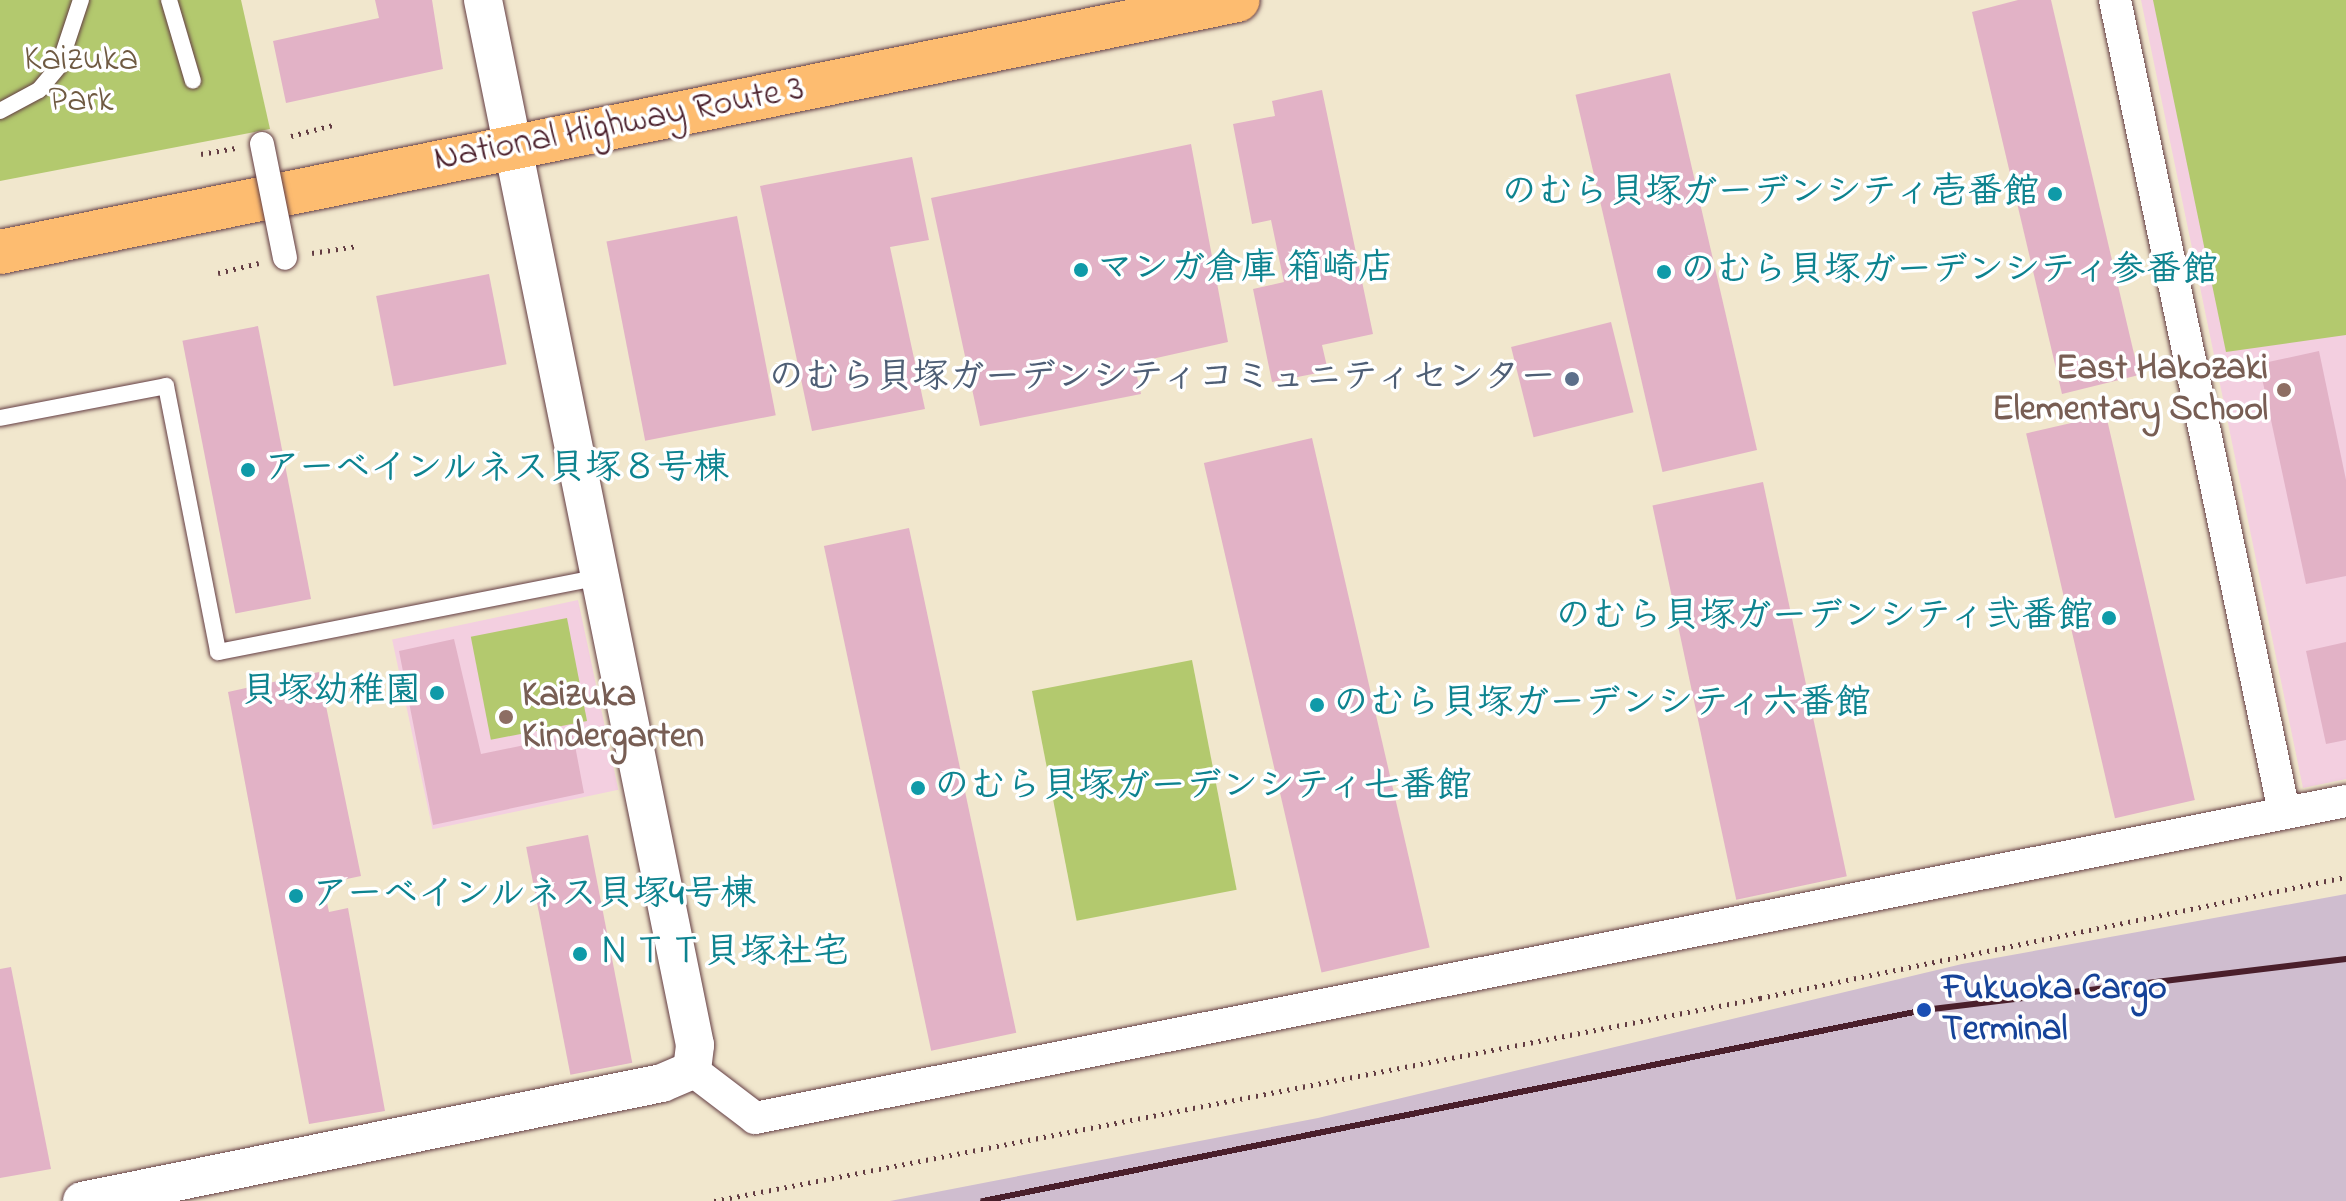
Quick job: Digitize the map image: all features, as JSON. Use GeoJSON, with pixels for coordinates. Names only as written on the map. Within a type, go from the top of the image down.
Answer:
{"type":"FeatureCollection","features":[{"type":"Feature","properties":{"kind":"highway","name":"National Highway Route 3"},"geometry":{"type":"LineString","coordinates":[[0,252],[1238,0]]}},
{"type":"Feature","properties":{"kind":"street"},"geometry":{"type":"LineString","coordinates":[[483,0],[695,1045],[692,1070]]}},
{"type":"Feature","properties":{"kind":"street"},"geometry":{"type":"LineString","coordinates":[[2115,0],[2284,812]]}},
{"type":"Feature","properties":{"kind":"street"},"geometry":{"type":"LineString","coordinates":[[262,144],[285,258]]}},
{"type":"Feature","properties":{"kind":"street"},"geometry":{"type":"LineString","coordinates":[[692,1070],[755,1118],[2346,801]]}},
{"type":"Feature","properties":{"kind":"street"},"geometry":{"type":"LineString","coordinates":[[82,1201],[662,1083],[692,1070]]}},
{"type":"Feature","properties":{"kind":"lane"},"geometry":{"type":"LineString","coordinates":[[0,111],[39,90],[59,66],[81,0]]}},
{"type":"Feature","properties":{"kind":"lane"},"geometry":{"type":"LineString","coordinates":[[169,0],[193,81]]}},
{"type":"Feature","properties":{"kind":"lane"},"geometry":{"type":"LineString","coordinates":[[0,418],[166,386],[218,652],[601,577]]}},
{"type":"Feature","properties":{"kind":"path"},"geometry":{"type":"LineString","coordinates":[[714,1201],[1760,998],[2346,877]]}},
{"type":"Feature","properties":{"kind":"shaded area","name":"East Hakozaki Elementary School"},"geometry":{"type":"Polygon","coordinates":[[[2141,0],[2346,0],[2346,779],[2303,788],[2141,0]]]}},
{"type":"Feature","properties":{"kind":"shaded area","name":"Kaizuka Kindergarten"},"geometry":{"type":"Polygon","coordinates":[[[578,600],[618,790],[432,829],[392,640],[578,600]]]}},
{"type":"Feature","properties":{"kind":"shaded area","name":"Fukuoka Cargo Terminal"},"geometry":{"type":"Polygon","coordinates":[[[2346,894],[2346,1201],[890,1201],[1318,1118],[1962,964],[2346,894]]]}},
{"type":"Feature","properties":{"kind":"green space","name":"Kaizuka Park"},"geometry":{"type":"Polygon","coordinates":[[[0,0],[241,0],[270,129],[0,181],[0,0]]]}},
{"type":"Feature","properties":{"kind":"green space"},"geometry":{"type":"Polygon","coordinates":[[[2153,0],[2346,0],[2346,335],[2226,352],[2153,0]]]}},
{"type":"Feature","properties":{"kind":"green space"},"geometry":{"type":"Polygon","coordinates":[[[567,618],[587,721],[491,740],[471,637],[567,618]]]}},
{"type":"Feature","properties":{"kind":"green space"},"geometry":{"type":"Polygon","coordinates":[[[1192,660],[1237,890],[1077,921],[1032,691],[1192,660]]]}},
{"type":"Feature","properties":{"kind":"building"},"geometry":{"type":"Polygon","coordinates":[[[375,0],[432,0],[443,69],[286,103],[273,41],[379,18],[375,0]]]}},
{"type":"Feature","properties":{"kind":"building","name":"のむら貝塚ガーデンシティ壱番館"},"geometry":{"type":"Polygon","coordinates":[[[2018,0],[2051,0],[2139,375],[2062,394],[1972,12],[2018,0]]]}},
{"type":"Feature","properties":{"kind":"building","name":"のむら貝塚ガーデンシティ参番館"},"geometry":{"type":"Polygon","coordinates":[[[1670,73],[1757,450],[1663,472],[1575,95],[1670,73]]]}},
{"type":"Feature","properties":{"kind":"building"},"geometry":{"type":"Polygon","coordinates":[[[1322,90],[1373,334],[1322,345],[1328,371],[1272,382],[1253,289],[1284,282],[1271,220],[1252,224],[1233,124],[1275,116],[1272,101],[1322,90]]]}},
{"type":"Feature","properties":{"kind":"building","name":"マンガ倉庫 箱崎店"},"geometry":{"type":"Polygon","coordinates":[[[1191,144],[1228,342],[1134,363],[1141,394],[980,426],[931,198],[1191,144]]]}},
{"type":"Feature","properties":{"kind":"building"},"geometry":{"type":"Polygon","coordinates":[[[912,157],[929,240],[890,247],[925,409],[812,431],[760,186],[912,157]]]}},
{"type":"Feature","properties":{"kind":"building"},"geometry":{"type":"Polygon","coordinates":[[[737,216],[776,415],[645,441],[606,241],[737,216]]]}},
{"type":"Feature","properties":{"kind":"building"},"geometry":{"type":"Polygon","coordinates":[[[489,274],[507,364],[394,386],[376,296],[489,274]]]}},
{"type":"Feature","properties":{"kind":"building","name":"のむら貝塚ガーデンシティコミュニティセンター"},"geometry":{"type":"Polygon","coordinates":[[[1611,322],[1633,412],[1534,437],[1511,347],[1611,322]]]}},
{"type":"Feature","properties":{"kind":"building","name":"アーベインルネス貝塚８号棟"},"geometry":{"type":"Polygon","coordinates":[[[258,326],[311,599],[235,614],[182,341],[258,326]]]}},
{"type":"Feature","properties":{"kind":"building"},"geometry":{"type":"Polygon","coordinates":[[[2319,351],[2346,480],[2346,576],[2306,584],[2259,364],[2319,351]]]}},
{"type":"Feature","properties":{"kind":"building","name":"のむら貝塚ガーデンシティ弐番館"},"geometry":{"type":"Polygon","coordinates":[[[2106,415],[2195,800],[2115,818],[2026,433],[2106,415]]]}},
{"type":"Feature","properties":{"kind":"building","name":"のむら貝塚ガーデンシティ六番館"},"geometry":{"type":"Polygon","coordinates":[[[1312,438],[1430,948],[1321,973],[1204,463],[1312,438]]]}},
{"type":"Feature","properties":{"kind":"building"},"geometry":{"type":"Polygon","coordinates":[[[1763,482],[1847,876],[1736,900],[1652,505],[1763,482]]]}},
{"type":"Feature","properties":{"kind":"building","name":"のむら貝塚ガーデンシティ七番館"},"geometry":{"type":"Polygon","coordinates":[[[909,528],[1016,1033],[931,1051],[824,546],[909,528]]]}},
{"type":"Feature","properties":{"kind":"building","name":"貝塚幼稚園"},"geometry":{"type":"Polygon","coordinates":[[[454,639],[481,754],[573,735],[584,793],[433,825],[399,651],[454,639]]]}},
{"type":"Feature","properties":{"kind":"building"},"geometry":{"type":"Polygon","coordinates":[[[2346,642],[2346,740],[2326,744],[2306,651],[2346,642]]]}},
{"type":"Feature","properties":{"kind":"building","name":"アーベインルネス貝塚4号棟"},"geometry":{"type":"Polygon","coordinates":[[[319,672],[361,876],[323,884],[329,912],[348,908],[385,1111],[309,1124],[228,692],[319,672]]]}},
{"type":"Feature","properties":{"kind":"building","name":"ＮＴＴ貝塚社宅"},"geometry":{"type":"Polygon","coordinates":[[[588,835],[632,1063],[570,1075],[526,847],[588,835]]]}},
{"type":"Feature","properties":{"kind":"building"},"geometry":{"type":"Polygon","coordinates":[[[11,967],[51,1169],[0,1178],[0,969],[11,967]]]}},
{"type":"Feature","properties":{"kind":"railway"},"geometry":{"type":"LineString","coordinates":[[983,1201],[1924,1010],[2346,959]]}},
{"type":"Feature","properties":{"kind":"place","name":"のむら貝塚ガーデンシティ壱番館"},"geometry":{"type":"Point","coordinates":[2055,194]}},
{"type":"Feature","properties":{"kind":"place","name":"マンガ倉庫 箱崎店"},"geometry":{"type":"Point","coordinates":[1081,270]}},
{"type":"Feature","properties":{"kind":"place","name":"のむら貝塚ガーデンシティ参番館"},"geometry":{"type":"Point","coordinates":[1664,272]}},
{"type":"Feature","properties":{"kind":"place","name":"のむら貝塚ガーデンシティコミュニティセンター"},"geometry":{"type":"Point","coordinates":[1572,379]}},
{"type":"Feature","properties":{"kind":"place","name":"East Hakozaki Elementary School"},"geometry":{"type":"Point","coordinates":[2284,390]}},
{"type":"Feature","properties":{"kind":"place","name":"アーベインルネス貝塚８号棟"},"geometry":{"type":"Point","coordinates":[248,470]}},
{"type":"Feature","properties":{"kind":"place","name":"のむら貝塚ガーデンシティ弐番館"},"geometry":{"type":"Point","coordinates":[2109,618]}},
{"type":"Feature","properties":{"kind":"place","name":"貝塚幼稚園"},"geometry":{"type":"Point","coordinates":[437,693]}},
{"type":"Feature","properties":{"kind":"place","name":"のむら貝塚ガーデンシティ六番館"},"geometry":{"type":"Point","coordinates":[1317,705]}},
{"type":"Feature","properties":{"kind":"place","name":"Kaizuka Kindergarten"},"geometry":{"type":"Point","coordinates":[506,717]}},
{"type":"Feature","properties":{"kind":"place","name":"のむら貝塚ガーデンシティ七番館"},"geometry":{"type":"Point","coordinates":[918,788]}},
{"type":"Feature","properties":{"kind":"place","name":"アーベインルネス貝塚4号棟"},"geometry":{"type":"Point","coordinates":[296,896]}},
{"type":"Feature","properties":{"kind":"place","name":"ＮＴＴ貝塚社宅"},"geometry":{"type":"Point","coordinates":[580,954]}},
{"type":"Feature","properties":{"kind":"place","name":"Fukuoka Cargo Terminal"},"geometry":{"type":"Point","coordinates":[1924,1010]}}]}
